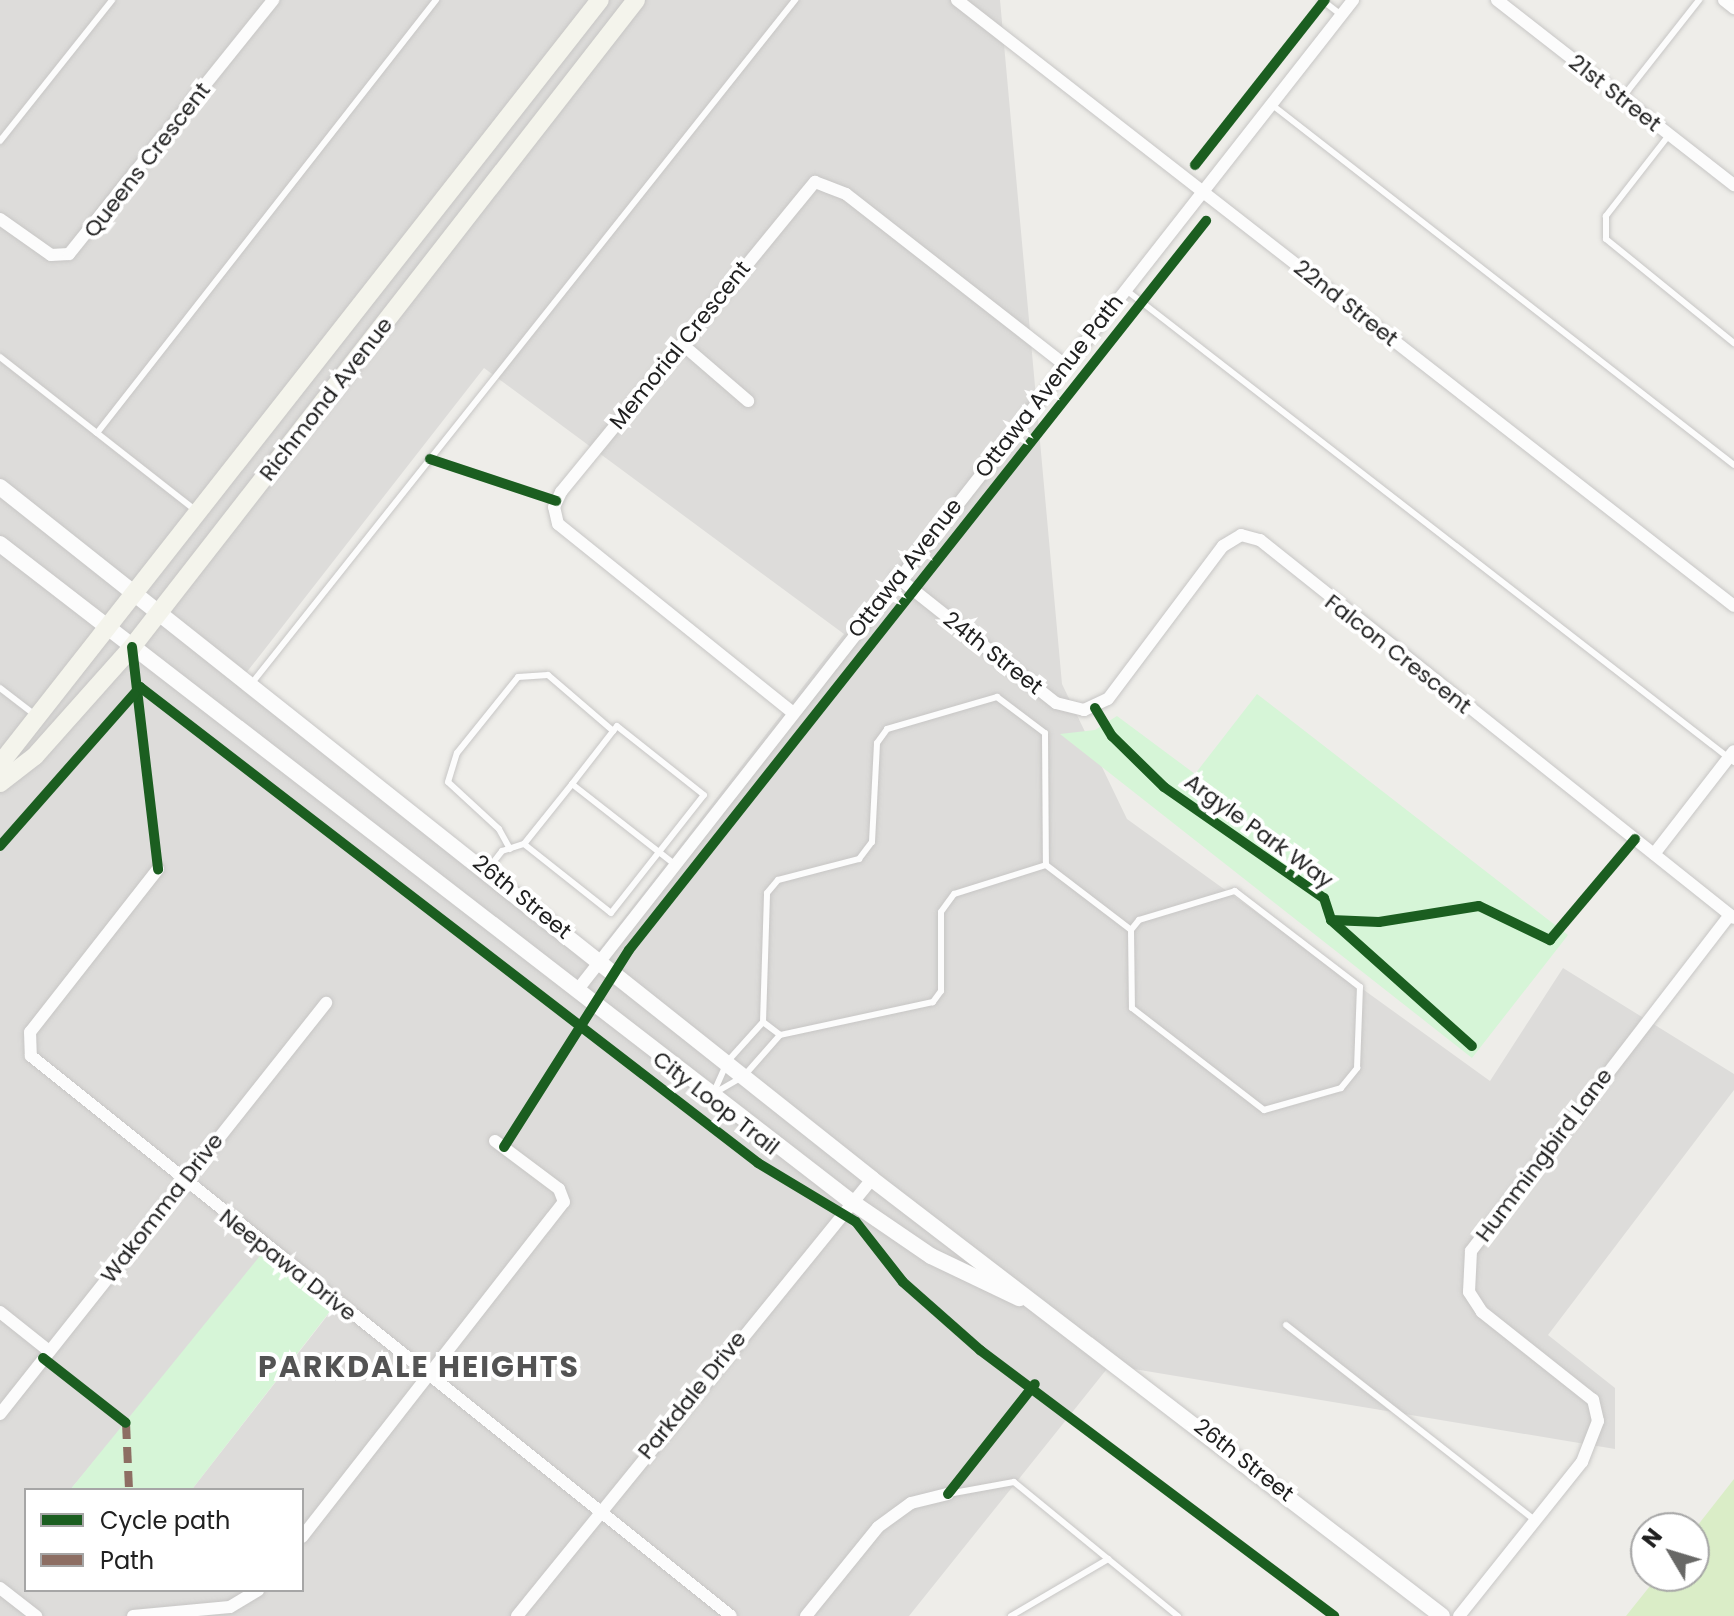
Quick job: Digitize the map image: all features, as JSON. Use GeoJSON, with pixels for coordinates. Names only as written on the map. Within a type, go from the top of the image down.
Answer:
{"type":"FeatureCollection","features":[{"type":"Feature","properties":{"kind":"main road","name":"Richmond Avenue"},"geometry":{"type":"LineString","coordinates":[[0,764],[109,630],[600,0]]}},
{"type":"Feature","properties":{"kind":"main road","name":"Richmond Avenue"},"geometry":{"type":"LineString","coordinates":[[0,783],[35,756],[132,647],[636,0]]}},
{"type":"Feature","properties":{"kind":"street","name":"Queens Crescent"},"geometry":{"type":"LineString","coordinates":[[0,219],[51,255],[69,254],[273,0]]}},
{"type":"Feature","properties":{"kind":"street","name":"22nd Street"},"geometry":{"type":"LineString","coordinates":[[957,0],[1734,606]]}},
{"type":"Feature","properties":{"kind":"street","name":"Ottawa Avenue"},"geometry":{"type":"LineString","coordinates":[[579,988],[897,577],[1353,0]]}},
{"type":"Feature","properties":{"kind":"street","name":"21st Street"},"geometry":{"type":"LineString","coordinates":[[1497,0],[1734,185]]}},
{"type":"Feature","properties":{"kind":"street"},"geometry":{"type":"LineString","coordinates":[[1724,0],[1734,8]]}},
{"type":"Feature","properties":{"kind":"street","name":"Memorial Crescent"},"geometry":{"type":"LineString","coordinates":[[792,712],[558,524],[554,507],[561,492],[815,182],[846,194],[1066,366]]}},
{"type":"Feature","properties":{"kind":"street"},"geometry":{"type":"LineString","coordinates":[[683,345],[748,401]]}},
{"type":"Feature","properties":{"kind":"street","name":"26th Street"},"geometry":{"type":"LineString","coordinates":[[0,487],[488,869],[599,962],[872,1179],[1442,1616]]}},
{"type":"Feature","properties":{"kind":"street","name":"Falcon Crescent"},"geometry":{"type":"LineString","coordinates":[[1095,708],[1223,546],[1241,535],[1260,540],[1732,916]]}},
{"type":"Feature","properties":{"kind":"street","name":"26th Street"},"geometry":{"type":"LineString","coordinates":[[0,544],[579,988],[849,1200],[931,1256],[1043,1309]]}},
{"type":"Feature","properties":{"kind":"street","name":"24th Street"},"geometry":{"type":"LineString","coordinates":[[897,577],[1056,703],[1095,708]]}},
{"type":"Feature","properties":{"kind":"street"},"geometry":{"type":"LineString","coordinates":[[1654,854],[1732,757]]}},
{"type":"Feature","properties":{"kind":"street","name":"Neepawa Drive"},"geometry":{"type":"LineString","coordinates":[[158,869],[26,1046],[182,1182],[731,1616]]}},
{"type":"Feature","properties":{"kind":"street","name":"Hummingbird Lane"},"geometry":{"type":"LineString","coordinates":[[1459,1616],[1582,1462],[1598,1421],[1593,1400],[1482,1312],[1469,1292],[1471,1251],[1732,916]]}},
{"type":"Feature","properties":{"kind":"street","name":"Wakomma Drive"},"geometry":{"type":"LineString","coordinates":[[0,1414],[326,1003]]}},
{"type":"Feature","properties":{"kind":"street"},"geometry":{"type":"LineString","coordinates":[[304,1535],[431,1376],[564,1202],[559,1189],[495,1141]]}},
{"type":"Feature","properties":{"kind":"street","name":"Parkdale Drive"},"geometry":{"type":"LineString","coordinates":[[517,1616],[849,1200],[872,1179]]}},
{"type":"Feature","properties":{"kind":"street"},"geometry":{"type":"LineString","coordinates":[[0,1312],[49,1351]]}},
{"type":"Feature","properties":{"kind":"street"},"geometry":{"type":"LineString","coordinates":[[806,1616],[878,1527],[911,1503],[948,1494]]}},
{"type":"Feature","properties":{"kind":"street"},"geometry":{"type":"LineString","coordinates":[[0,1588],[36,1616]]}},
{"type":"Feature","properties":{"kind":"street"},"geometry":{"type":"LineString","coordinates":[[133,1616],[230,1607],[255,1592]]}},
{"type":"Feature","properties":{"kind":"lane"},"geometry":{"type":"LineString","coordinates":[[0,141],[112,0]]}},
{"type":"Feature","properties":{"kind":"lane"},"geometry":{"type":"LineString","coordinates":[[97,433],[436,0]]}},
{"type":"Feature","properties":{"kind":"lane"},"geometry":{"type":"LineString","coordinates":[[252,683],[795,0]]}},
{"type":"Feature","properties":{"kind":"lane"},"geometry":{"type":"LineString","coordinates":[[1322,0],[1341,15]]}},
{"type":"Feature","properties":{"kind":"lane"},"geometry":{"type":"LineString","coordinates":[[1622,98],[1699,0]]}},
{"type":"Feature","properties":{"kind":"lane"},"geometry":{"type":"LineString","coordinates":[[1271,104],[1734,465]]}},
{"type":"Feature","properties":{"kind":"lane"},"geometry":{"type":"LineString","coordinates":[[1669,135],[1606,216],[1606,239],[1734,343]]}},
{"type":"Feature","properties":{"kind":"lane"},"geometry":{"type":"LineString","coordinates":[[1126,290],[1732,757]]}},
{"type":"Feature","properties":{"kind":"lane"},"geometry":{"type":"LineString","coordinates":[[0,357],[199,513]]}},
{"type":"Feature","properties":{"kind":"lane"},"geometry":{"type":"LineString","coordinates":[[510,849],[448,782],[457,753],[518,677],[548,675],[613,731]]}},
{"type":"Feature","properties":{"kind":"lane"},"geometry":{"type":"LineString","coordinates":[[0,688],[38,717]]}},
{"type":"Feature","properties":{"kind":"lane"},"geometry":{"type":"LineString","coordinates":[[713,1094],[727,1062],[763,1022],[767,893],[778,880],[859,859],[872,842],[877,743],[887,729],[997,697],[1045,733],[1046,865]]}},
{"type":"Feature","properties":{"kind":"lane"},"geometry":{"type":"LineString","coordinates":[[488,869],[510,849],[524,844],[617,726],[704,795],[611,913],[524,844]]}},
{"type":"Feature","properties":{"kind":"lane"},"geometry":{"type":"LineString","coordinates":[[572,784],[673,863]]}},
{"type":"Feature","properties":{"kind":"lane"},"geometry":{"type":"LineString","coordinates":[[1046,865],[1131,930]]}},
{"type":"Feature","properties":{"kind":"lane"},"geometry":{"type":"LineString","coordinates":[[713,1094],[744,1076],[780,1035],[933,1002],[941,991],[941,912],[954,894],[1046,865]]}},
{"type":"Feature","properties":{"kind":"lane"},"geometry":{"type":"LineString","coordinates":[[1235,891],[1360,987],[1357,1068],[1341,1088],[1264,1110],[1132,1008],[1131,930],[1139,920],[1235,891]]}},
{"type":"Feature","properties":{"kind":"lane"},"geometry":{"type":"LineString","coordinates":[[763,1022],[780,1035]]}},
{"type":"Feature","properties":{"kind":"lane"},"geometry":{"type":"LineString","coordinates":[[1286,1325],[1535,1520]]}},
{"type":"Feature","properties":{"kind":"lane"},"geometry":{"type":"LineString","coordinates":[[948,1494],[1014,1482],[1178,1616]]}},
{"type":"Feature","properties":{"kind":"lane"},"geometry":{"type":"LineString","coordinates":[[1011,1616],[1108,1559]]}},
{"type":"Feature","properties":{"kind":"shaded area"},"geometry":{"type":"Polygon","coordinates":[[[0,0],[1000,0],[1062,684],[1127,819],[1490,1081],[1563,968],[1734,1074],[1734,1090],[1548,1335],[1615,1388],[1615,1449],[1110,1365],[909,1616],[0,1616],[0,0]],[[484,368],[243,677],[594,956],[844,634],[484,368]],[[338,1302],[126,1423],[72,1488],[24,1488],[24,1592],[304,1592],[304,1488],[193,1488],[338,1302]]]}},
{"type":"Feature","properties":{"kind":"green space"},"geometry":{"type":"Polygon","coordinates":[[[1257,694],[1568,935],[1472,1058],[1060,734],[1095,730],[1117,716],[1195,774],[1257,694]]]}},
{"type":"Feature","properties":{"kind":"green space"},"geometry":{"type":"Polygon","coordinates":[[[268,1246],[338,1301],[193,1488],[72,1488],[268,1246]]]}},
{"type":"Feature","properties":{"kind":"green space"},"geometry":{"type":"Polygon","coordinates":[[[1734,1479],[1734,1616],[1626,1616],[1645,1592],[1710,1592],[1708,1512],[1734,1479]]]}},
{"type":"Feature","properties":{"kind":"marked path"},"geometry":{"type":"LineString","coordinates":[[126,1423],[129,1488]]}},
{"type":"Feature","properties":{"kind":"cycle path"},"geometry":{"type":"LineString","coordinates":[[1195,165],[1325,0]]}},
{"type":"Feature","properties":{"kind":"cycle path","name":"Ottawa Avenue Path"},"geometry":{"type":"LineString","coordinates":[[504,1147],[629,950],[1206,221]]}},
{"type":"Feature","properties":{"kind":"cycle path"},"geometry":{"type":"LineString","coordinates":[[430,459],[556,501]]}},
{"type":"Feature","properties":{"kind":"cycle path"},"geometry":{"type":"LineString","coordinates":[[132,647],[158,869]]}},
{"type":"Feature","properties":{"kind":"cycle path","name":"City Loop Trail"},"geometry":{"type":"LineString","coordinates":[[0,846],[140,687],[758,1163],[856,1222],[903,1282],[980,1350],[1334,1616]]}},
{"type":"Feature","properties":{"kind":"cycle path","name":"Argyle Park Way"},"geometry":{"type":"LineString","coordinates":[[1095,708],[1112,736],[1164,787],[1324,898],[1331,920],[1472,1046]]}},
{"type":"Feature","properties":{"kind":"cycle path"},"geometry":{"type":"LineString","coordinates":[[1331,920],[1379,922],[1479,906],[1550,940],[1635,839]]}},
{"type":"Feature","properties":{"kind":"cycle path"},"geometry":{"type":"LineString","coordinates":[[43,1358],[126,1423]]}},
{"type":"Feature","properties":{"kind":"cycle path"},"geometry":{"type":"LineString","coordinates":[[948,1494],[1035,1384]]}},
{"type":"Feature","properties":{"kind":"district","name":"PARKDALE HEIGHTS"},"geometry":{"type":"Point","coordinates":[419,1367]}}]}
